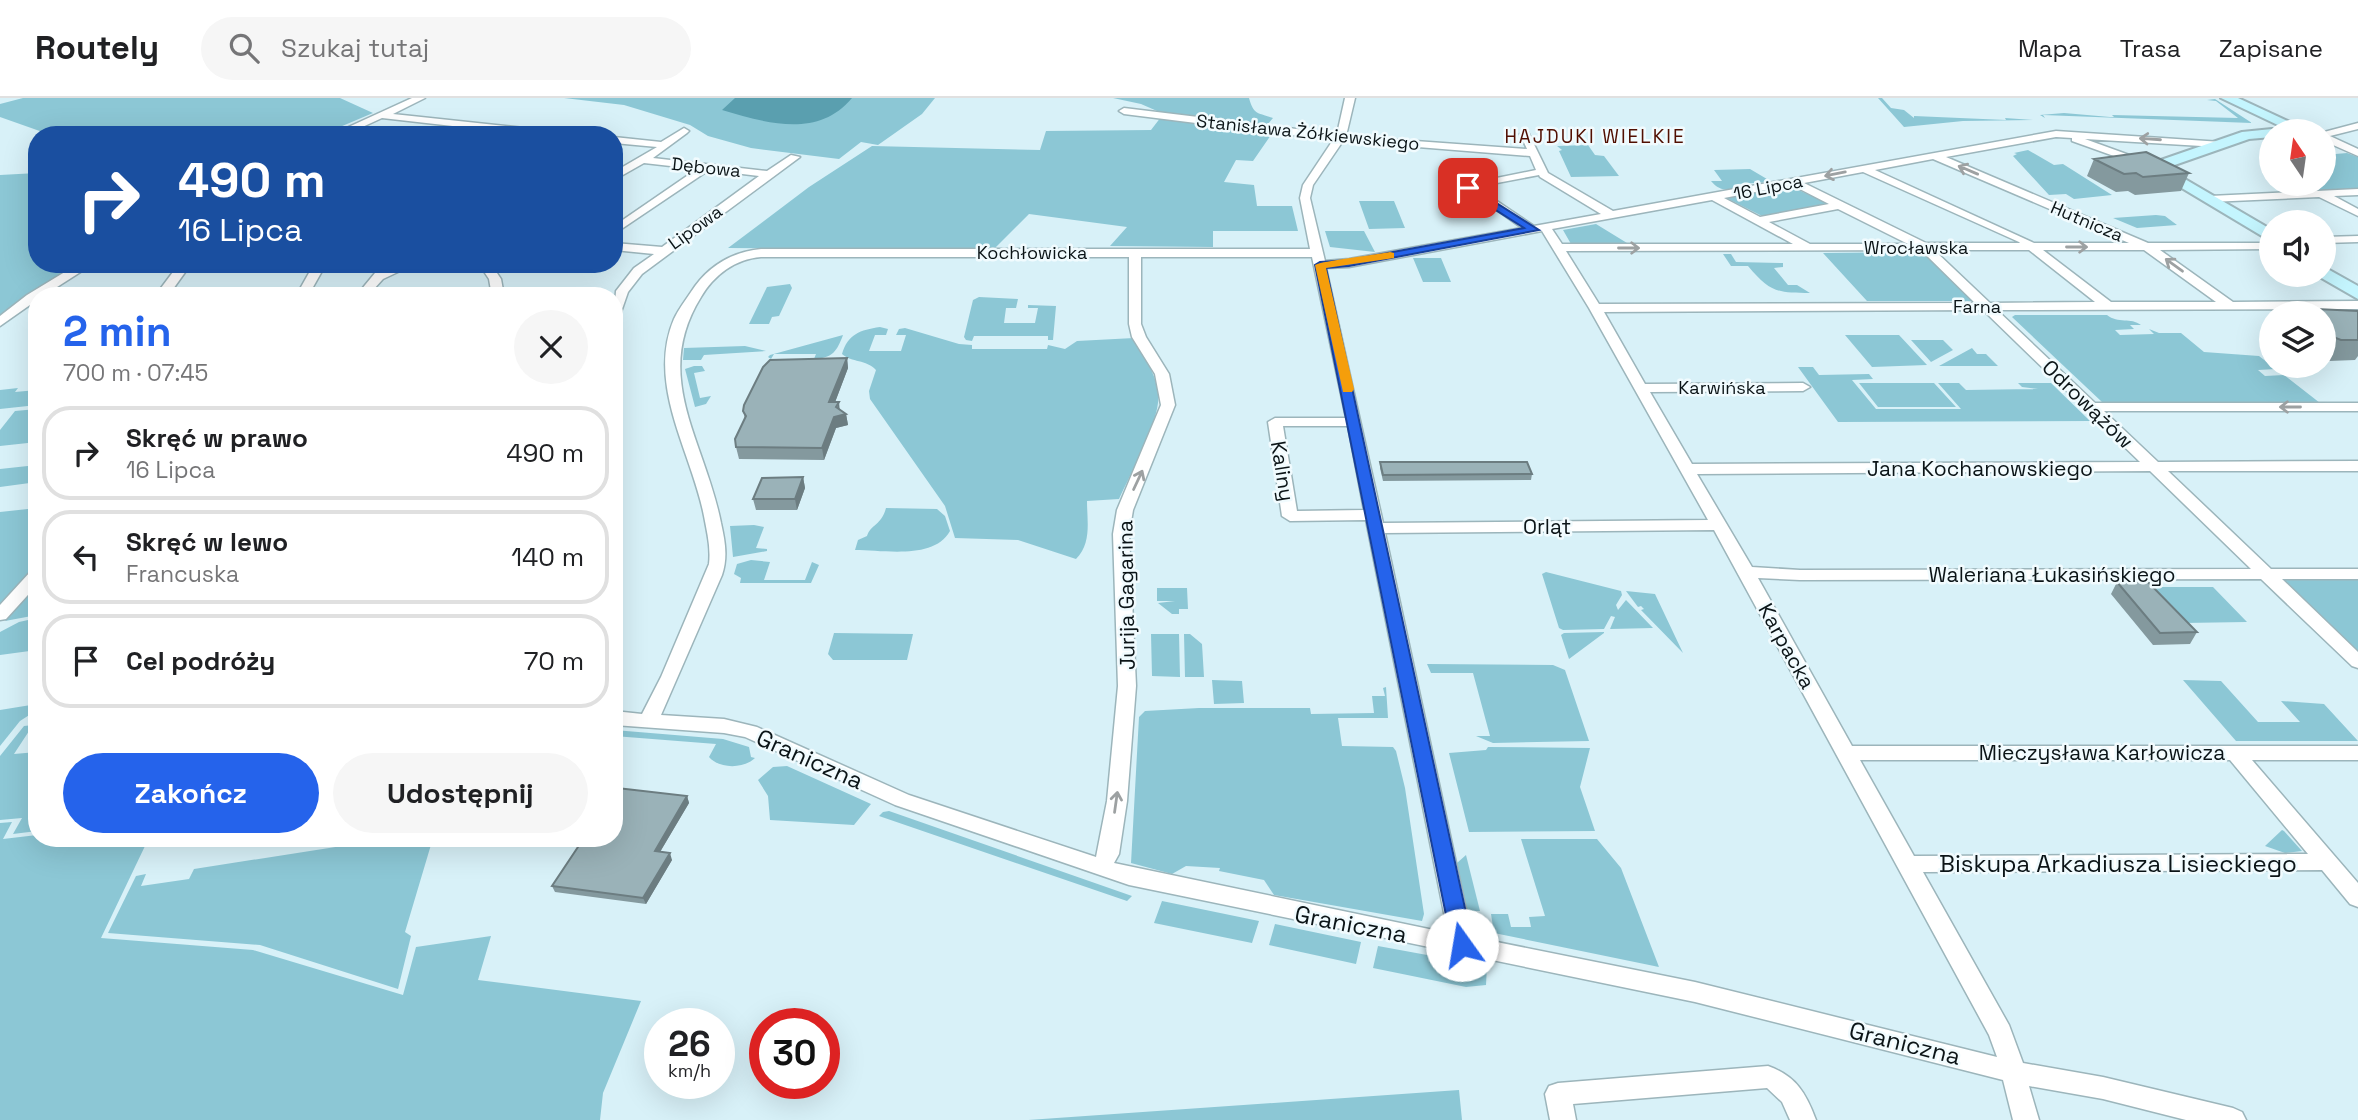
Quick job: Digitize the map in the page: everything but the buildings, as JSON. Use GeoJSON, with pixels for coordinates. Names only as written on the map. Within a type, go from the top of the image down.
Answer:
{"type":"FeatureCollection","features":[{"type":"Feature","properties":{"kind":"street"},"geometry":{"type":"LineString","coordinates":[[357,126],[420,98]]}},
{"type":"Feature","properties":{"kind":"street"},"geometry":{"type":"LineString","coordinates":[[1350,98],[1342,137],[1308,185],[1304,198],[1355,422],[1462,945]]}},
{"type":"Feature","properties":{"kind":"street"},"geometry":{"type":"LineString","coordinates":[[2227,98],[2245,105],[2263,119]]}},
{"type":"Feature","properties":{"kind":"street","name":"Stanisława Żółkiewskiego"},"geometry":{"type":"LineString","coordinates":[[1124,111],[1342,137],[1535,153]]}},
{"type":"Feature","properties":{"kind":"street"},"geometry":{"type":"LineString","coordinates":[[380,116],[476,126]]}},
{"type":"Feature","properties":{"kind":"street"},"geometry":{"type":"LineString","coordinates":[[2336,131],[2358,126]]}},
{"type":"Feature","properties":{"kind":"street"},"geometry":{"type":"LineString","coordinates":[[623,172],[684,131]]}},
{"type":"Feature","properties":{"kind":"street"},"geometry":{"type":"LineString","coordinates":[[2068,133],[2129,160],[2158,167],[2259,132]]}},
{"type":"Feature","properties":{"kind":"street","name":"16 Lipca"},"geometry":{"type":"LineString","coordinates":[[1319,259],[1349,263],[2068,133],[2218,145]]}},
{"type":"Feature","properties":{"kind":"street"},"geometry":{"type":"LineString","coordinates":[[1525,134],[1541,173],[1611,215]]}},
{"type":"Feature","properties":{"kind":"street"},"geometry":{"type":"LineString","coordinates":[[2336,140],[2358,153]]}},
{"type":"Feature","properties":{"kind":"street"},"geometry":{"type":"LineString","coordinates":[[623,141],[665,145]]}},
{"type":"Feature","properties":{"kind":"street","name":"Hutnicza"},"geometry":{"type":"LineString","coordinates":[[1934,156],[2148,247],[2229,305]]}},
{"type":"Feature","properties":{"kind":"street","name":"Lipowa"},"geometry":{"type":"LineString","coordinates":[[623,290],[632,277],[662,251],[795,157]]}},
{"type":"Feature","properties":{"kind":"street","name":"Dębowa"},"geometry":{"type":"LineString","coordinates":[[642,160],[769,174]]}},
{"type":"Feature","properties":{"kind":"street"},"geometry":{"type":"LineString","coordinates":[[623,225],[707,167]]}},
{"type":"Feature","properties":{"kind":"street"},"geometry":{"type":"LineString","coordinates":[[2158,167],[2160,174],[2210,199],[2259,229]]}},
{"type":"Feature","properties":{"kind":"street"},"geometry":{"type":"LineString","coordinates":[[1864,169],[2035,247],[2108,306]]}},
{"type":"Feature","properties":{"kind":"street","name":"Karpacka"},"geometry":{"type":"LineString","coordinates":[[1541,173],[1467,185],[1539,229],[1560,248],[1746,572],[2000,1032],[2026,1120]]}},
{"type":"Feature","properties":{"kind":"street","name":"Odrowążów"},"geometry":{"type":"LineString","coordinates":[[1793,182],[1924,247],[2358,662]]}},
{"type":"Feature","properties":{"kind":"street"},"geometry":{"type":"LineString","coordinates":[[2336,193],[2358,192]]}},
{"type":"Feature","properties":{"kind":"street"},"geometry":{"type":"LineString","coordinates":[[2210,199],[2276,196]]}},
{"type":"Feature","properties":{"kind":"street"},"geometry":{"type":"LineString","coordinates":[[2324,196],[2358,213]]}},
{"type":"Feature","properties":{"kind":"street"},"geometry":{"type":"LineString","coordinates":[[1715,197],[1807,247]]}},
{"type":"Feature","properties":{"kind":"street"},"geometry":{"type":"LineString","coordinates":[[1761,220],[1840,205]]}},
{"type":"Feature","properties":{"kind":"street"},"geometry":{"type":"LineString","coordinates":[[2336,240],[2358,239]]}},
{"type":"Feature","properties":{"kind":"street","name":"Wrocławska"},"geometry":{"type":"LineString","coordinates":[[1560,248],[2259,246]]}},
{"type":"Feature","properties":{"kind":"street"},"geometry":{"type":"LineString","coordinates":[[623,247],[662,251]]}},
{"type":"Feature","properties":{"kind":"street","name":"Kochłowicka"},"geometry":{"type":"LineString","coordinates":[[648,720],[666,684],[718,558],[714,518],[674,390],[671,365],[673,338],[681,317],[704,283],[732,258],[746,254],[1135,253],[1319,259]]}},
{"type":"Feature","properties":{"kind":"street","name":"Jurija Gagarina"},"geometry":{"type":"LineString","coordinates":[[1101,868],[1108,854],[1117,801],[1127,686],[1121,534],[1125,510],[1168,405],[1162,374],[1139,337],[1135,324],[1135,253]]}},
{"type":"Feature","properties":{"kind":"street"},"geometry":{"type":"LineString","coordinates":[[49,287],[72,273]]}},
{"type":"Feature","properties":{"kind":"street"},"geometry":{"type":"LineString","coordinates":[[369,287],[374,280],[389,273]]}},
{"type":"Feature","properties":{"kind":"street"},"geometry":{"type":"LineString","coordinates":[[2336,280],[2358,294]]}},
{"type":"Feature","properties":{"kind":"street"},"geometry":{"type":"LineString","coordinates":[[0,322],[28,300]]}},
{"type":"Feature","properties":{"kind":"street","name":"Farna"},"geometry":{"type":"LineString","coordinates":[[1595,308],[2358,305]]}},
{"type":"Feature","properties":{"kind":"street","name":"Karwińska"},"geometry":{"type":"LineString","coordinates":[[1640,388],[1803,387]]}},
{"type":"Feature","properties":{"kind":"street"},"geometry":{"type":"LineString","coordinates":[[2092,407],[2358,407]]}},
{"type":"Feature","properties":{"kind":"street","name":"Kaliny"},"geometry":{"type":"LineString","coordinates":[[1355,422],[1275,422],[1290,516],[1375,522]]}},
{"type":"Feature","properties":{"kind":"street","name":"Jana Kochanowskiego"},"geometry":{"type":"LineString","coordinates":[[1686,469],[2358,466]]}},
{"type":"Feature","properties":{"kind":"street","name":"Orląt"},"geometry":{"type":"LineString","coordinates":[[1375,522],[1718,525]]}},
{"type":"Feature","properties":{"kind":"street","name":"Waleriana Łukasińskiego"},"geometry":{"type":"LineString","coordinates":[[1746,572],[1800,575],[2358,574]]}},
{"type":"Feature","properties":{"kind":"street"},"geometry":{"type":"LineString","coordinates":[[0,615],[28,585]]}},
{"type":"Feature","properties":{"kind":"street","name":"Graniczna"},"geometry":{"type":"LineString","coordinates":[[623,719],[724,726],[750,732],[902,800],[1129,877],[1695,992],[2013,1072],[2103,1088],[2233,1120]]}},
{"type":"Feature","properties":{"kind":"street"},"geometry":{"type":"LineString","coordinates":[[2234,752],[2358,898]]}},
{"type":"Feature","properties":{"kind":"street","name":"Mieczysława Karłowicza"},"geometry":{"type":"LineString","coordinates":[[1847,753],[2358,752]]}},
{"type":"Feature","properties":{"kind":"street","name":"Biskupa Arkadiusza Lisieckiego"},"geometry":{"type":"LineString","coordinates":[[1908,864],[2328,862]]}},
{"type":"Feature","properties":{"kind":"street"},"geometry":{"type":"LineString","coordinates":[[1563,1120],[1558,1094],[1768,1077],[1791,1091],[1803,1120]]}},
{"type":"Feature","properties":{"kind":"shaded area"},"geometry":{"type":"Polygon","coordinates":[[[23,98],[340,98],[373,113],[342,126],[28,127],[0,117],[0,104],[23,98]]]}},
{"type":"Feature","properties":{"kind":"shaded area"},"geometry":{"type":"Polygon","coordinates":[[[564,98],[935,98],[922,114],[878,145],[861,142],[839,159],[751,148],[708,136],[690,125],[624,105],[564,98]]]}},
{"type":"Feature","properties":{"kind":"shaded area"},"geometry":{"type":"Polygon","coordinates":[[[735,98],[852,98],[824,119],[791,124],[774,123],[722,110],[735,98]]]}},
{"type":"Feature","properties":{"kind":"shaded area"},"geometry":{"type":"Polygon","coordinates":[[[1113,98],[1249,98],[1256,112],[1273,118],[1267,125],[1164,114],[1141,104],[1113,98]]]}},
{"type":"Feature","properties":{"kind":"shaded area"},"geometry":{"type":"Polygon","coordinates":[[[1878,98],[1882,98],[1891,108],[1904,110],[1914,118],[2033,120],[1963,121],[1904,127],[1878,98]]]}},
{"type":"Feature","properties":{"kind":"shaded area"},"geometry":{"type":"Polygon","coordinates":[[[2215,99],[2252,123],[2043,115],[2045,118],[2040,115],[2064,113],[2110,117],[2238,118],[2216,101],[2207,100],[2215,99]]]}},
{"type":"Feature","properties":{"kind":"shaded area"},"geometry":{"type":"Polygon","coordinates":[[[1161,117],[1273,132],[1253,161],[1236,160],[1224,182],[1254,185],[1257,206],[1292,206],[1298,231],[1213,231],[1213,247],[1110,246],[1127,227],[1029,214],[994,249],[728,248],[809,187],[872,146],[1040,150],[1046,131],[1151,130],[1161,117]]]}},
{"type":"Feature","properties":{"kind":"shaded area"},"geometry":{"type":"Polygon","coordinates":[[[1588,145],[1595,155],[1604,156],[1619,176],[1571,177],[1559,151],[1562,150],[1557,146],[1588,145]]]}},
{"type":"Feature","properties":{"kind":"shaded area"},"geometry":{"type":"Polygon","coordinates":[[[2028,150],[2054,165],[2063,164],[2112,195],[2074,199],[2066,194],[2049,195],[2013,156],[2017,154],[2014,153],[2028,150]]]}},
{"type":"Feature","properties":{"kind":"shaded area"},"geometry":{"type":"Polygon","coordinates":[[[2347,153],[2358,157],[2358,188],[2336,190],[2336,154],[2347,153]]]}},
{"type":"Feature","properties":{"kind":"shaded area"},"geometry":{"type":"Polygon","coordinates":[[[1750,169],[1772,182],[1737,184],[1744,187],[1726,190],[1711,181],[1722,181],[1714,170],[1750,169]]]}},
{"type":"Feature","properties":{"kind":"shaded area"},"geometry":{"type":"Polygon","coordinates":[[[28,173],[28,273],[65,273],[41,287],[28,287],[28,295],[0,315],[0,175],[28,173]]]}},
{"type":"Feature","properties":{"kind":"shaded area"},"geometry":{"type":"Polygon","coordinates":[[[1790,186],[1829,204],[1764,217],[1726,198],[1790,186]]]}},
{"type":"Feature","properties":{"kind":"shaded area"},"geometry":{"type":"Polygon","coordinates":[[[1359,201],[1394,201],[1405,228],[1369,229],[1359,201]]]}},
{"type":"Feature","properties":{"kind":"shaded area"},"geometry":{"type":"Polygon","coordinates":[[[2165,216],[2177,225],[2137,228],[2113,218],[2165,216]]]}},
{"type":"Feature","properties":{"kind":"shaded area"},"geometry":{"type":"Polygon","coordinates":[[[1596,224],[1627,243],[1571,244],[1563,230],[1596,224]]]}},
{"type":"Feature","properties":{"kind":"shaded area"},"geometry":{"type":"Polygon","coordinates":[[[1325,231],[1364,231],[1375,252],[1330,247],[1325,231]]]}},
{"type":"Feature","properties":{"kind":"shaded area"},"geometry":{"type":"Polygon","coordinates":[[[1925,252],[1976,301],[1867,301],[1823,253],[1925,252]]]}},
{"type":"Feature","properties":{"kind":"shaded area"},"geometry":{"type":"Polygon","coordinates":[[[1723,254],[1731,254],[1736,262],[1783,263],[1783,267],[1774,268],[1788,285],[1797,285],[1810,293],[1775,289],[1762,281],[1748,266],[1731,266],[1723,254]]]}},
{"type":"Feature","properties":{"kind":"shaded area"},"geometry":{"type":"Polygon","coordinates":[[[1413,258],[1441,258],[1451,282],[1423,282],[1413,258]]]}},
{"type":"Feature","properties":{"kind":"shaded area"},"geometry":{"type":"Polygon","coordinates":[[[790,284],[792,288],[779,316],[772,317],[769,324],[749,324],[767,287],[790,284]]]}},
{"type":"Feature","properties":{"kind":"shaded area"},"geometry":{"type":"Polygon","coordinates":[[[979,297],[1018,299],[1016,308],[1006,308],[1004,323],[1035,323],[1038,308],[1028,308],[1028,305],[1056,306],[1053,340],[1048,340],[1048,336],[974,336],[972,341],[966,340],[964,337],[973,300],[979,297]]]}},
{"type":"Feature","properties":{"kind":"shaded area"},"geometry":{"type":"Polygon","coordinates":[[[2107,315],[2141,325],[2130,325],[2134,329],[2115,330],[2120,335],[2154,334],[2149,329],[2159,333],[2181,333],[2204,352],[2259,356],[2259,378],[2288,378],[2320,403],[2102,402],[2012,317],[2107,315]]]}},
{"type":"Feature","properties":{"kind":"shaded area"},"geometry":{"type":"Polygon","coordinates":[[[880,327],[888,329],[886,335],[875,335],[869,351],[901,351],[906,335],[896,335],[899,329],[905,328],[959,344],[972,345],[972,349],[1047,349],[1048,345],[1065,349],[1077,341],[1134,338],[1155,378],[1158,403],[1155,416],[1119,499],[1087,501],[1087,539],[1076,559],[1018,540],[955,538],[945,506],[870,399],[869,391],[876,370],[842,354],[851,337],[880,327]]]}},
{"type":"Feature","properties":{"kind":"shaded area"},"geometry":{"type":"Polygon","coordinates":[[[843,335],[836,349],[826,357],[814,359],[816,354],[774,354],[771,359],[768,357],[770,355],[843,335]]]}},
{"type":"Feature","properties":{"kind":"shaded area"},"geometry":{"type":"Polygon","coordinates":[[[1845,335],[1899,335],[1927,365],[1872,367],[1845,335]]]}},
{"type":"Feature","properties":{"kind":"shaded area"},"geometry":{"type":"Polygon","coordinates":[[[1911,340],[1943,340],[1953,350],[1931,362],[1911,340]]]}},
{"type":"Feature","properties":{"kind":"shaded area"},"geometry":{"type":"Polygon","coordinates":[[[745,346],[766,351],[704,355],[701,360],[683,360],[684,348],[745,346]]]}},
{"type":"Feature","properties":{"kind":"shaded area"},"geometry":{"type":"Polygon","coordinates":[[[1972,348],[1977,354],[1986,354],[1998,366],[1939,366],[1972,348]]]}},
{"type":"Feature","properties":{"kind":"shaded area"},"geometry":{"type":"Polygon","coordinates":[[[702,366],[705,371],[694,373],[700,398],[711,396],[706,404],[695,407],[685,369],[702,366]]]}},
{"type":"Feature","properties":{"kind":"shaded area"},"geometry":{"type":"Polygon","coordinates":[[[1798,367],[1813,367],[1819,375],[1869,374],[1873,379],[1852,380],[1876,409],[1961,409],[1938,383],[1959,383],[1966,390],[2038,389],[2022,387],[2018,383],[2051,383],[2090,421],[1838,422],[1798,367]]]}},
{"type":"Feature","properties":{"kind":"shaded area"},"geometry":{"type":"Polygon","coordinates":[[[1859,383],[1934,383],[1956,407],[1878,407],[1859,383]]]}},
{"type":"Feature","properties":{"kind":"shaded area"},"geometry":{"type":"Polygon","coordinates":[[[18,388],[15,392],[28,391],[28,406],[0,409],[0,390],[18,388]]]}},
{"type":"Feature","properties":{"kind":"shaded area"},"geometry":{"type":"Polygon","coordinates":[[[28,410],[28,443],[0,446],[0,430],[15,411],[28,410]]]}},
{"type":"Feature","properties":{"kind":"shaded area"},"geometry":{"type":"Polygon","coordinates":[[[28,466],[28,483],[0,487],[0,469],[28,466]]]}},
{"type":"Feature","properties":{"kind":"shaded area"},"geometry":{"type":"Polygon","coordinates":[[[886,508],[937,509],[945,516],[950,531],[943,540],[921,550],[855,550],[858,540],[867,536],[886,508]]]}},
{"type":"Feature","properties":{"kind":"shaded area"},"geometry":{"type":"Polygon","coordinates":[[[28,509],[28,580],[0,610],[0,512],[28,509]]]}},
{"type":"Feature","properties":{"kind":"shaded area"},"geometry":{"type":"Polygon","coordinates":[[[730,526],[764,527],[756,548],[767,551],[733,557],[730,526]]]}},
{"type":"Feature","properties":{"kind":"shaded area"},"geometry":{"type":"Polygon","coordinates":[[[751,560],[770,562],[764,580],[805,580],[812,562],[819,565],[811,583],[740,583],[741,578],[734,574],[737,564],[751,560]]]}},
{"type":"Feature","properties":{"kind":"shaded area"},"geometry":{"type":"Polygon","coordinates":[[[1546,572],[1621,591],[1622,595],[1616,605],[1618,610],[1626,600],[1653,628],[1610,629],[1615,617],[1611,616],[1604,629],[1559,628],[1542,574],[1546,572]]]}},
{"type":"Feature","properties":{"kind":"shaded area"},"geometry":{"type":"Polygon","coordinates":[[[2358,579],[2358,652],[2283,581],[2358,579]]]}},
{"type":"Feature","properties":{"kind":"shaded area"},"geometry":{"type":"Polygon","coordinates":[[[2150,587],[2213,587],[2247,622],[2183,623],[2150,587]]]}},
{"type":"Feature","properties":{"kind":"shaded area"},"geometry":{"type":"Polygon","coordinates":[[[1157,588],[1187,588],[1188,609],[1179,609],[1179,614],[1172,614],[1158,603],[1175,601],[1157,601],[1157,588]]]}},
{"type":"Feature","properties":{"kind":"shaded area"},"geometry":{"type":"Polygon","coordinates":[[[1626,591],[1655,594],[1683,653],[1641,610],[1644,609],[1638,607],[1626,591]]]}},
{"type":"Feature","properties":{"kind":"shaded area"},"geometry":{"type":"Polygon","coordinates":[[[28,594],[28,617],[5,621],[28,594]]]}},
{"type":"Feature","properties":{"kind":"shaded area"},"geometry":{"type":"Polygon","coordinates":[[[28,620],[28,651],[0,655],[0,632],[28,620]]]}},
{"type":"Feature","properties":{"kind":"shaded area"},"geometry":{"type":"Polygon","coordinates":[[[834,633],[913,634],[907,660],[833,660],[828,654],[834,633]]]}},
{"type":"Feature","properties":{"kind":"shaded area"},"geometry":{"type":"Polygon","coordinates":[[[1604,633],[1569,659],[1561,635],[1604,633]]]}},
{"type":"Feature","properties":{"kind":"shaded area"},"geometry":{"type":"Polygon","coordinates":[[[1151,634],[1179,634],[1180,677],[1152,676],[1151,634]]]}},
{"type":"Feature","properties":{"kind":"shaded area"},"geometry":{"type":"Polygon","coordinates":[[[1184,634],[1190,634],[1202,644],[1204,677],[1185,677],[1184,634]]]}},
{"type":"Feature","properties":{"kind":"shaded area"},"geometry":{"type":"Polygon","coordinates":[[[1427,664],[1553,665],[1565,670],[1589,741],[1493,743],[1476,736],[1490,736],[1473,673],[1431,673],[1427,664]]]}},
{"type":"Feature","properties":{"kind":"shaded area"},"geometry":{"type":"Polygon","coordinates":[[[1212,680],[1242,681],[1244,703],[1214,704],[1212,680]]]}},
{"type":"Feature","properties":{"kind":"shaded area"},"geometry":{"type":"Polygon","coordinates":[[[2183,680],[2221,681],[2258,722],[2300,722],[2281,701],[2324,704],[2358,741],[2236,741],[2183,680]]]}},
{"type":"Feature","properties":{"kind":"shaded area"},"geometry":{"type":"Polygon","coordinates":[[[1386,687],[1388,718],[1338,718],[1342,746],[1393,747],[1396,751],[1405,788],[1424,914],[1422,921],[1274,895],[1264,880],[1219,871],[1220,868],[1186,866],[1172,874],[1131,863],[1139,717],[1145,711],[1310,708],[1311,714],[1374,713],[1372,696],[1385,696],[1383,688],[1386,687]]]}},
{"type":"Feature","properties":{"kind":"shaded area"},"geometry":{"type":"Polygon","coordinates":[[[28,705],[28,716],[20,721],[0,746],[0,710],[28,705]]]}},
{"type":"Feature","properties":{"kind":"shaded area"},"geometry":{"type":"Polygon","coordinates":[[[24,726],[28,726],[28,733],[14,754],[28,753],[28,832],[13,834],[22,818],[0,820],[0,756],[24,726]]]}},
{"type":"Feature","properties":{"kind":"shaded area"},"geometry":{"type":"Polygon","coordinates":[[[623,731],[723,739],[749,747],[751,757],[755,758],[738,766],[719,764],[709,757],[716,744],[623,737],[623,731]]]}},
{"type":"Feature","properties":{"kind":"shaded area"},"geometry":{"type":"Polygon","coordinates":[[[1488,747],[1590,748],[1580,787],[1595,831],[1469,832],[1449,753],[1486,750],[1488,747]]]}},
{"type":"Feature","properties":{"kind":"shaded area"},"geometry":{"type":"Polygon","coordinates":[[[787,766],[871,804],[854,825],[770,820],[768,796],[758,780],[773,767],[787,766]]]}},
{"type":"Feature","properties":{"kind":"shaded area"},"geometry":{"type":"Polygon","coordinates":[[[889,811],[1132,896],[1127,901],[879,816],[889,811]]]}},
{"type":"Feature","properties":{"kind":"shaded area"},"geometry":{"type":"Polygon","coordinates":[[[12,822],[3,839],[28,836],[28,847],[145,847],[101,938],[253,950],[403,995],[416,947],[491,936],[478,980],[641,1001],[603,1093],[600,1120],[0,1120],[0,823],[12,822]]]}},
{"type":"Feature","properties":{"kind":"shaded area"},"geometry":{"type":"Polygon","coordinates":[[[2282,830],[2302,851],[2285,853],[2265,846],[2282,830]]]}},
{"type":"Feature","properties":{"kind":"shaded area"},"geometry":{"type":"Polygon","coordinates":[[[1521,839],[1597,839],[1621,868],[1659,967],[1494,933],[1491,914],[1508,914],[1511,927],[1531,927],[1529,917],[1545,916],[1521,839]]]}},
{"type":"Feature","properties":{"kind":"shaded area"},"geometry":{"type":"Polygon","coordinates":[[[335,847],[430,847],[405,932],[411,936],[398,989],[260,945],[108,933],[136,876],[146,874],[141,886],[189,879],[194,869],[335,847]]]}},
{"type":"Feature","properties":{"kind":"shaded area"},"geometry":{"type":"Polygon","coordinates":[[[1466,855],[1480,911],[1466,911],[1457,863],[1466,855]]]}},
{"type":"Feature","properties":{"kind":"shaded area"},"geometry":{"type":"Polygon","coordinates":[[[1162,901],[1259,921],[1252,943],[1154,923],[1162,901]]]}},
{"type":"Feature","properties":{"kind":"shaded area"},"geometry":{"type":"Polygon","coordinates":[[[1275,924],[1361,942],[1356,964],[1269,945],[1275,924]]]}},
{"type":"Feature","properties":{"kind":"shaded area"},"geometry":{"type":"Polygon","coordinates":[[[1378,946],[1487,966],[1486,985],[1466,987],[1373,968],[1378,946]]]}},
{"type":"Feature","properties":{"kind":"shaded area"},"geometry":{"type":"Polygon","coordinates":[[[1459,1090],[1462,1120],[1028,1120],[1459,1090]]]}},
{"type":"Feature","properties":{"kind":"slow traffic"},"geometry":{"type":"LineString","coordinates":[[1348,389],[1320,265],[1390,256]]}},
{"type":"Feature","properties":{"kind":"district","name":"HAJDUKI WIELKIE"},"geometry":{"type":"Point","coordinates":[1595,136]}},
{"type":"Feature","properties":{"kind":"route"},"geometry":{"type":"LineString","coordinates":[[1462,945],[1355,422],[1320,265],[1349,263],[1533,230],[1468,188]]}}]}
